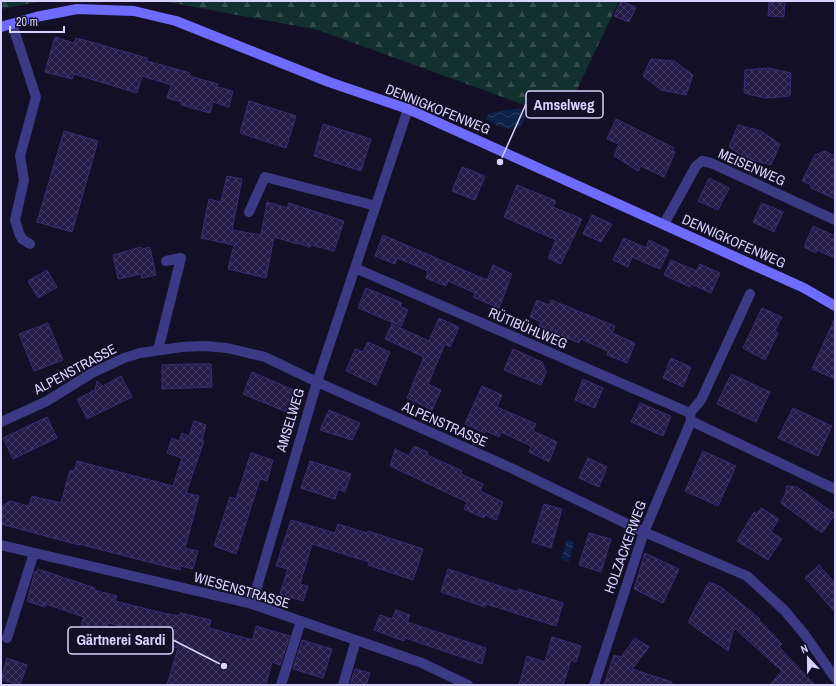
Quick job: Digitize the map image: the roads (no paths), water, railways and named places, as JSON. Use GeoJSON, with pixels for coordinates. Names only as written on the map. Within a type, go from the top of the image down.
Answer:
{"type":"FeatureCollection","features":[{"type":"Feature","properties":{"kind":"street","name":"DENNIGKOFENWEG"},"geometry":{"type":"LineString","coordinates":[[1,27],[36,17],[77,10],[114,9],[147,13],[176,21],[329,82],[408,109],[804,288],[835,306]]}},
{"type":"Feature","properties":{"kind":"street"},"geometry":{"type":"LineString","coordinates":[[12,24],[36,97],[20,156],[24,180],[15,220],[22,239],[30,244]]}},
{"type":"Feature","properties":{"kind":"street","name":"AMSELWEG"},"geometry":{"type":"LineString","coordinates":[[252,604],[317,382],[408,109]]}},
{"type":"Feature","properties":{"kind":"street","name":"MEISENWEG"},"geometry":{"type":"LineString","coordinates":[[664,224],[696,166],[702,161],[711,163],[835,220]]}},
{"type":"Feature","properties":{"kind":"street"},"geometry":{"type":"LineString","coordinates":[[249,212],[265,177],[376,206]]}},
{"type":"Feature","properties":{"kind":"street"},"geometry":{"type":"LineString","coordinates":[[158,350],[181,258],[166,261]]}},
{"type":"Feature","properties":{"kind":"street","name":"RÜTIBÜHLWEG"},"geometry":{"type":"LineString","coordinates":[[355,268],[691,417]]}},
{"type":"Feature","properties":{"kind":"street","name":"HOLZACKERWEG"},"geometry":{"type":"LineString","coordinates":[[594,685],[644,532],[691,417],[701,400],[750,294]]}},
{"type":"Feature","properties":{"kind":"street","name":"ALPENSTRASSE"},"geometry":{"type":"LineString","coordinates":[[1,422],[47,400],[92,373],[124,358],[158,350],[204,346],[227,348],[266,357],[317,382],[511,468],[644,532],[747,576],[785,611],[805,635],[835,678]]}},
{"type":"Feature","properties":{"kind":"street"},"geometry":{"type":"LineString","coordinates":[[691,417],[835,489]]}},
{"type":"Feature","properties":{"kind":"street","name":"WIESENSTRASSE"},"geometry":{"type":"LineString","coordinates":[[1,545],[252,604],[422,663],[468,685]]}},
{"type":"Feature","properties":{"kind":"street"},"geometry":{"type":"LineString","coordinates":[[7,638],[34,552]]}},
{"type":"Feature","properties":{"kind":"street"},"geometry":{"type":"LineString","coordinates":[[281,685],[301,622]]}},
{"type":"Feature","properties":{"kind":"street"},"geometry":{"type":"LineString","coordinates":[[343,685],[356,640]]}},
{"type":"Feature","properties":{"kind":"water"},"geometry":{"type":"Polygon","coordinates":[[[520,108],[525,113],[524,121],[521,126],[516,128],[504,128],[486,118],[489,113],[520,108]]]}},
{"type":"Feature","properties":{"kind":"water"},"geometry":{"type":"Polygon","coordinates":[[[567,540],[574,542],[569,562],[561,559],[567,540]]]}},
{"type":"Feature","properties":{"kind":"place","name":"Amselweg"},"geometry":{"type":"Point","coordinates":[500,162]}},
{"type":"Feature","properties":{"kind":"place","name":"Gärtnerei Sardi"},"geometry":{"type":"Point","coordinates":[224,666]}}]}
